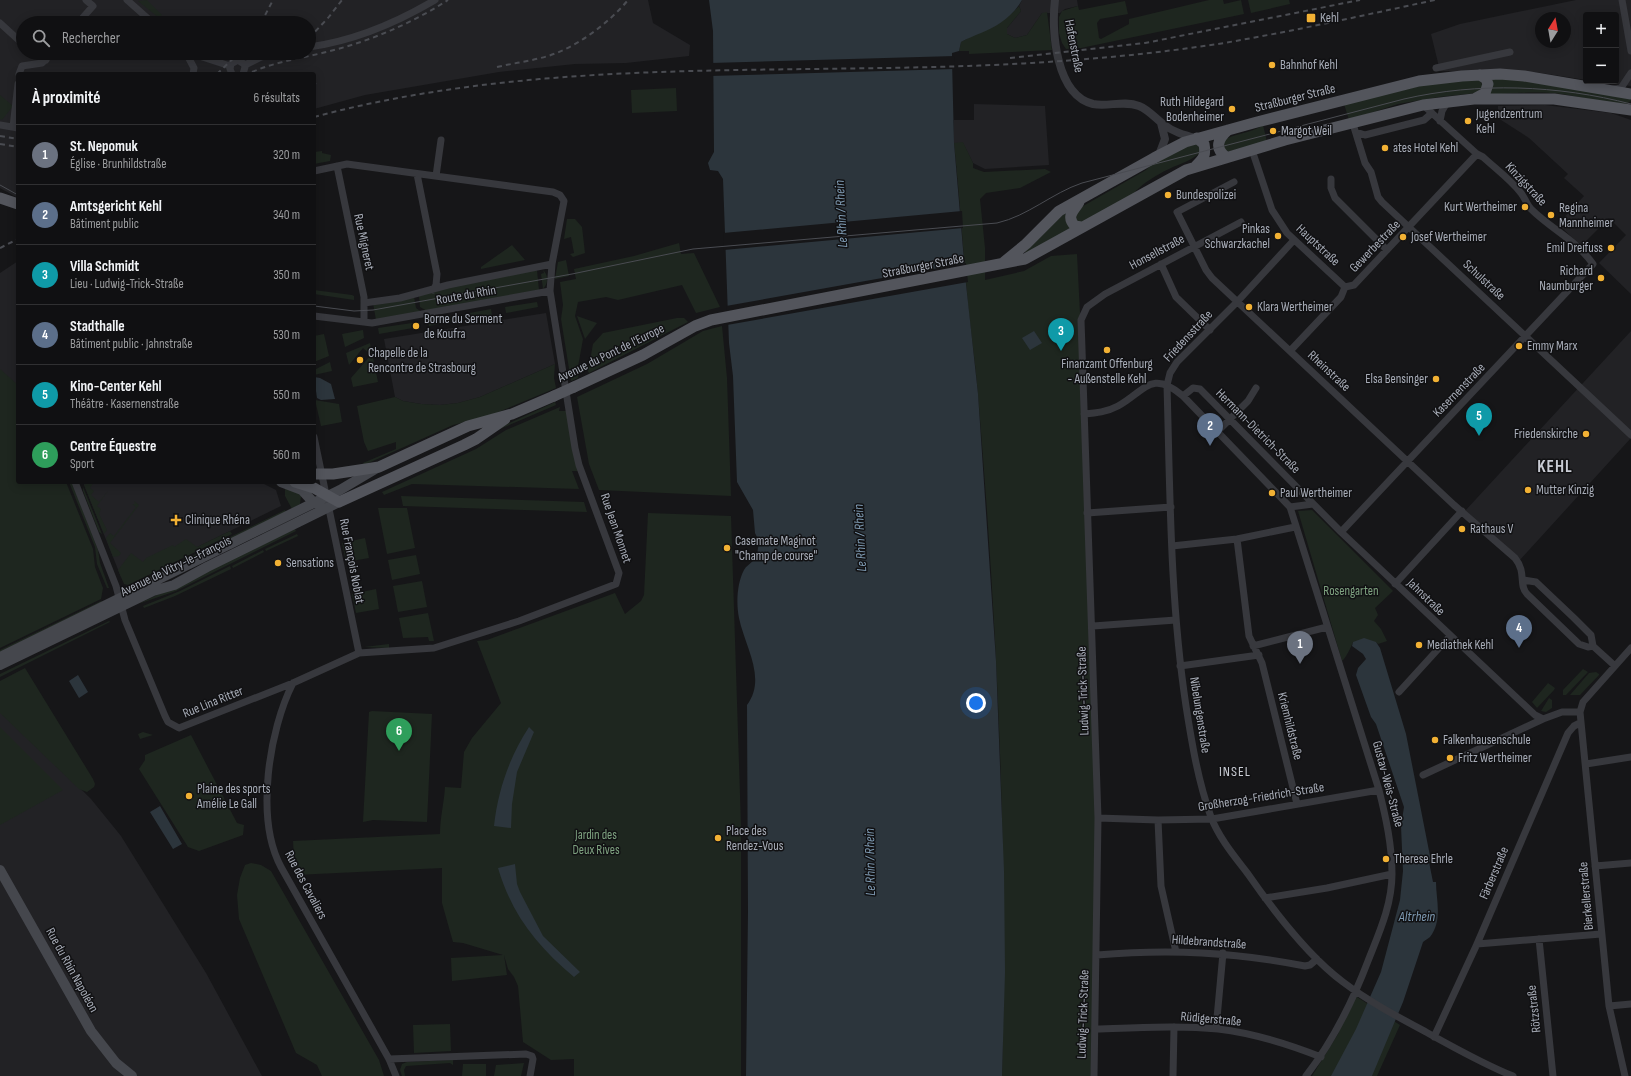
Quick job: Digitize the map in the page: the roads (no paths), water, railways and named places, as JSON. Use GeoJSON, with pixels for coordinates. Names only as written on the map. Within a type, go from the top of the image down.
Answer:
{"type":"FeatureCollection","features":[{"type":"Feature","properties":{"kind":"main road","name":"Straßburger Straße"},"geometry":{"type":"LineString","coordinates":[[1002,264],[1026,244],[1059,211],[1159,155],[1197,138],[1418,81],[1480,75],[1524,76],[1631,94]]}},
{"type":"Feature","properties":{"kind":"main road"},"geometry":{"type":"LineString","coordinates":[[1474,99],[1485,94],[1487,88],[1486,80],[1480,75]]}},
{"type":"Feature","properties":{"kind":"main road","name":"Straßburger Straße"},"geometry":{"type":"LineString","coordinates":[[722,318],[1025,259],[1172,177],[1196,166],[1252,150],[1355,128],[1423,105],[1474,99],[1554,99],[1631,110]]}},
{"type":"Feature","properties":{"kind":"main road"},"geometry":{"type":"LineString","coordinates":[[1226,157],[1220,151],[1218,144],[1221,136],[1228,130]]}},
{"type":"Feature","properties":{"kind":"main road"},"geometry":{"type":"LineString","coordinates":[[1196,166],[1205,155],[1204,144],[1197,138]]}},
{"type":"Feature","properties":{"kind":"main road"},"geometry":{"type":"LineString","coordinates":[[0,198],[16,203]]}},
{"type":"Feature","properties":{"kind":"main road"},"geometry":{"type":"LineString","coordinates":[[1081,199],[1071,213],[1070,218],[1075,226],[1082,227]]}},
{"type":"Feature","properties":{"kind":"main road"},"geometry":{"type":"LineString","coordinates":[[0,206],[16,210]]}},
{"type":"Feature","properties":{"kind":"main road","name":"Avenue du Pont de l'Europe"},"geometry":{"type":"LineString","coordinates":[[318,474],[379,467],[468,426],[512,414],[554,396],[643,354],[695,326],[722,318]]}},
{"type":"Feature","properties":{"kind":"main road","name":"Avenue du Pont de l'Europe"},"geometry":{"type":"LineString","coordinates":[[334,505],[476,439],[512,414]]}},
{"type":"Feature","properties":{"kind":"main road","name":"Avenue de Vitry-le-François"},"geometry":{"type":"LineString","coordinates":[[0,665],[327,496],[379,467]]}},
{"type":"Feature","properties":{"kind":"main road"},"geometry":{"type":"LineString","coordinates":[[286,484],[302,490],[313,502],[334,505]]}},
{"type":"Feature","properties":{"kind":"main road"},"geometry":{"type":"LineString","coordinates":[[301,484],[314,488],[327,496],[334,505]]}},
{"type":"Feature","properties":{"kind":"main road","name":"Avenue de Vitry-le-François"},"geometry":{"type":"LineString","coordinates":[[0,657],[120,603],[174,585],[207,566],[334,505]]}},
{"type":"Feature","properties":{"kind":"main road","name":"Rue du Rhin Napoléon"},"geometry":{"type":"LineString","coordinates":[[0,870],[91,1031],[116,1064],[132,1076]]}},
{"type":"Feature","properties":{"kind":"street"},"geometry":{"type":"LineString","coordinates":[[84,16],[93,6],[86,0]]}},
{"type":"Feature","properties":{"kind":"street"},"geometry":{"type":"LineString","coordinates":[[127,0],[145,16]]}},
{"type":"Feature","properties":{"kind":"street"},"geometry":{"type":"LineString","coordinates":[[316,45],[367,32],[400,19],[435,0]]}},
{"type":"Feature","properties":{"kind":"street","name":"Hafenstraße"},"geometry":{"type":"LineString","coordinates":[[1055,0],[1054,20],[1056,39],[1066,80],[1072,92],[1083,100],[1094,104],[1136,105],[1148,111],[1161,123],[1180,134],[1197,138]]}},
{"type":"Feature","properties":{"kind":"street"},"geometry":{"type":"LineString","coordinates":[[1622,0],[1629,28],[1631,51]]}},
{"type":"Feature","properties":{"kind":"street"},"geometry":{"type":"LineString","coordinates":[[0,23],[16,38]]}},
{"type":"Feature","properties":{"kind":"street"},"geometry":{"type":"LineString","coordinates":[[1436,68],[1510,52]]}},
{"type":"Feature","properties":{"kind":"street"},"geometry":{"type":"LineString","coordinates":[[20,72],[22,66],[38,64],[46,60]]}},
{"type":"Feature","properties":{"kind":"street"},"geometry":{"type":"LineString","coordinates":[[190,60],[194,68],[193,72]]}},
{"type":"Feature","properties":{"kind":"street"},"geometry":{"type":"LineString","coordinates":[[212,60],[230,66]]}},
{"type":"Feature","properties":{"kind":"street"},"geometry":{"type":"LineString","coordinates":[[230,66],[233,62],[238,60],[244,65],[244,72]]}},
{"type":"Feature","properties":{"kind":"street"},"geometry":{"type":"LineString","coordinates":[[244,65],[255,60]]}},
{"type":"Feature","properties":{"kind":"street"},"geometry":{"type":"LineString","coordinates":[[230,66],[232,72]]}},
{"type":"Feature","properties":{"kind":"street"},"geometry":{"type":"LineString","coordinates":[[1610,90],[1621,88],[1631,73]]}},
{"type":"Feature","properties":{"kind":"street"},"geometry":{"type":"LineString","coordinates":[[1440,121],[1442,111],[1448,101]]}},
{"type":"Feature","properties":{"kind":"street","name":"Kinzigstraße"},"geometry":{"type":"LineString","coordinates":[[1423,105],[1477,154],[1483,157],[1521,193],[1530,208],[1548,224],[1562,232],[1587,255],[1593,264]]}},
{"type":"Feature","properties":{"kind":"street"},"geometry":{"type":"LineString","coordinates":[[1355,128],[1365,135],[1424,120],[1432,113]]}},
{"type":"Feature","properties":{"kind":"street"},"geometry":{"type":"LineString","coordinates":[[1159,155],[1165,139],[1161,123]]}},
{"type":"Feature","properties":{"kind":"street"},"geometry":{"type":"LineString","coordinates":[[0,125],[16,128]]}},
{"type":"Feature","properties":{"kind":"street","name":"Schulstraße"},"geometry":{"type":"LineString","coordinates":[[1355,128],[1365,163],[1371,172],[1378,197],[1631,435]]}},
{"type":"Feature","properties":{"kind":"street"},"geometry":{"type":"LineString","coordinates":[[316,171],[337,166],[351,165],[436,176],[441,140]]}},
{"type":"Feature","properties":{"kind":"street","name":"Hauptstraße"},"geometry":{"type":"LineString","coordinates":[[1252,150],[1272,210],[1294,240],[1345,287]]}},
{"type":"Feature","properties":{"kind":"street","name":"Gewerbestraße"},"geometry":{"type":"LineString","coordinates":[[1290,351],[1341,297],[1345,287],[1354,285],[1477,154]]}},
{"type":"Feature","properties":{"kind":"street","name":"Rue Migneret"},"geometry":{"type":"LineString","coordinates":[[337,166],[364,303],[364,322]]}},
{"type":"Feature","properties":{"kind":"street"},"geometry":{"type":"LineString","coordinates":[[417,174],[436,274],[436,285],[433,290]]}},
{"type":"Feature","properties":{"kind":"street","name":"Rue Jean Monnet"},"geometry":{"type":"LineString","coordinates":[[359,653],[434,648],[448,645],[606,589],[616,584],[619,577],[617,567],[577,454],[550,292],[552,264],[564,201],[560,195],[553,192],[436,176]]}},
{"type":"Feature","properties":{"kind":"street"},"geometry":{"type":"LineString","coordinates":[[1331,179],[1331,188],[1334,198],[1387,250]]}},
{"type":"Feature","properties":{"kind":"street","name":"Rheinstraße"},"geometry":{"type":"LineString","coordinates":[[1234,182],[1177,212],[1206,270],[1237,302],[1408,462],[1515,558],[1522,568],[1525,591],[1533,600],[1579,644],[1588,647],[1593,646]]}},
{"type":"Feature","properties":{"kind":"street","name":"Honsellstraße"},"geometry":{"type":"LineString","coordinates":[[1087,307],[1105,294],[1241,222]]}},
{"type":"Feature","properties":{"kind":"street","name":"Friedensstraße"},"geometry":{"type":"LineString","coordinates":[[1166,385],[1170,373],[1177,362],[1237,302],[1294,240]]}},
{"type":"Feature","properties":{"kind":"street","name":"Route du Rhin"},"geometry":{"type":"LineString","coordinates":[[364,303],[400,298],[448,285],[552,264]]}},
{"type":"Feature","properties":{"kind":"street"},"geometry":{"type":"LineString","coordinates":[[1161,264],[1176,297],[1210,330]]}},
{"type":"Feature","properties":{"kind":"street","name":"Kasernenstraße"},"geometry":{"type":"LineString","coordinates":[[1341,532],[1593,264]]}},
{"type":"Feature","properties":{"kind":"street","name":"Route du Rhin"},"geometry":{"type":"LineString","coordinates":[[316,316],[375,323],[550,292]]}},
{"type":"Feature","properties":{"kind":"street","name":"Ludwig-Trick-Straße"},"geometry":{"type":"LineString","coordinates":[[1087,307],[1081,320],[1080,332],[1093,626],[1098,818],[1094,1076]]}},
{"type":"Feature","properties":{"kind":"street"},"geometry":{"type":"LineString","coordinates":[[1084,414],[1112,409],[1148,384],[1166,385],[1183,396],[1290,507],[1327,628],[1253,646]]}},
{"type":"Feature","properties":{"kind":"street","name":"Nibelungenstraße"},"geometry":{"type":"LineString","coordinates":[[1166,385],[1172,546],[1180,666],[1193,751],[1212,819],[1228,846],[1265,898],[1317,959],[1342,982],[1434,1037],[1513,1076]]}},
{"type":"Feature","properties":{"kind":"street","name":"Hermann-Dietrich-Straße"},"geometry":{"type":"LineString","coordinates":[[1183,396],[1193,388],[1200,389],[1313,504]]}},
{"type":"Feature","properties":{"kind":"street"},"geometry":{"type":"LineString","coordinates":[[1218,431],[1248,401],[1256,388]]}},
{"type":"Feature","properties":{"kind":"street"},"geometry":{"type":"LineString","coordinates":[[316,456],[318,474],[327,496]]}},
{"type":"Feature","properties":{"kind":"street"},"geometry":{"type":"LineString","coordinates":[[76,484],[98,540],[120,603]]}},
{"type":"Feature","properties":{"kind":"street"},"geometry":{"type":"LineString","coordinates":[[1290,507],[1313,504]]}},
{"type":"Feature","properties":{"kind":"street","name":"Jahnstraße"},"geometry":{"type":"LineString","coordinates":[[1313,504],[1450,636],[1535,715],[1543,719]]}},
{"type":"Feature","properties":{"kind":"street","name":"Rue François Noblat"},"geometry":{"type":"LineString","coordinates":[[334,505],[359,653]]}},
{"type":"Feature","properties":{"kind":"street"},"geometry":{"type":"LineString","coordinates":[[1087,513],[1171,507]]}},
{"type":"Feature","properties":{"kind":"street"},"geometry":{"type":"LineString","coordinates":[[1395,584],[1462,511]]}},
{"type":"Feature","properties":{"kind":"street"},"geometry":{"type":"LineString","coordinates":[[1172,546],[1237,539],[1295,527]]}},
{"type":"Feature","properties":{"kind":"street","name":"Kriemhildstraße"},"geometry":{"type":"LineString","coordinates":[[1237,539],[1249,636],[1259,655],[1297,804]]}},
{"type":"Feature","properties":{"kind":"street","name":"Rheinstraße"},"geometry":{"type":"LineString","coordinates":[[1523,580],[1536,582],[1591,635],[1593,646],[1615,666]]}},
{"type":"Feature","properties":{"kind":"street","name":"Rue Lina Ritter"},"geometry":{"type":"LineString","coordinates":[[120,603],[165,716],[168,722],[174,727],[184,727],[293,683],[359,653]]}},
{"type":"Feature","properties":{"kind":"street"},"geometry":{"type":"LineString","coordinates":[[1093,626],[1176,620]]}},
{"type":"Feature","properties":{"kind":"street","name":"Gustav-Weis-Straße"},"geometry":{"type":"LineString","coordinates":[[1306,1076],[1321,1056],[1360,993],[1381,932],[1387,909],[1392,874],[1387,821],[1379,790],[1327,628]]}},
{"type":"Feature","properties":{"kind":"street"},"geometry":{"type":"LineString","coordinates":[[1399,692],[1450,636]]}},
{"type":"Feature","properties":{"kind":"street"},"geometry":{"type":"LineString","coordinates":[[1423,775],[1543,719],[1562,712],[1580,712],[1583,702],[1631,648]]}},
{"type":"Feature","properties":{"kind":"street"},"geometry":{"type":"LineString","coordinates":[[1180,666],[1259,655]]}},
{"type":"Feature","properties":{"kind":"street","name":"Rue des Cavaliers"},"geometry":{"type":"LineString","coordinates":[[293,683],[288,692],[276,731],[271,758],[267,806],[272,846],[281,867],[389,1059],[396,1076]]}},
{"type":"Feature","properties":{"kind":"street","name":"Bierkellerstraße"},"geometry":{"type":"LineString","coordinates":[[1580,712],[1609,1006],[1625,1076]]}},
{"type":"Feature","properties":{"kind":"street","name":"Färberstraße"},"geometry":{"type":"LineString","coordinates":[[1434,1037],[1568,733],[1574,726],[1580,723]]}},
{"type":"Feature","properties":{"kind":"street"},"geometry":{"type":"LineString","coordinates":[[1586,764],[1631,757]]}},
{"type":"Feature","properties":{"kind":"street","name":"Großherzog-Friedrich-Straße"},"geometry":{"type":"LineString","coordinates":[[1098,818],[1158,820],[1212,819],[1379,790]]}},
{"type":"Feature","properties":{"kind":"street"},"geometry":{"type":"LineString","coordinates":[[1158,820],[1162,886],[1176,952]]}},
{"type":"Feature","properties":{"kind":"street"},"geometry":{"type":"LineString","coordinates":[[1595,866],[1631,863]]}},
{"type":"Feature","properties":{"kind":"street"},"geometry":{"type":"LineString","coordinates":[[1265,898],[1328,888],[1392,874]]}},
{"type":"Feature","properties":{"kind":"street"},"geometry":{"type":"LineString","coordinates":[[1476,944],[1601,934]]}},
{"type":"Feature","properties":{"kind":"street","name":"Rötzstraße"},"geometry":{"type":"LineString","coordinates":[[1539,939],[1553,1076]]}},
{"type":"Feature","properties":{"kind":"street","name":"Hildebrandstraße"},"geometry":{"type":"LineString","coordinates":[[1097,955],[1148,951],[1224,953],[1306,966],[1317,959]]}},
{"type":"Feature","properties":{"kind":"street"},"geometry":{"type":"LineString","coordinates":[[1216,1029],[1224,953]]}},
{"type":"Feature","properties":{"kind":"street"},"geometry":{"type":"LineString","coordinates":[[1609,1006],[1631,1004]]}},
{"type":"Feature","properties":{"kind":"street"},"geometry":{"type":"LineString","coordinates":[[1174,1027],[1174,1076]]}},
{"type":"Feature","properties":{"kind":"street","name":"Rüdigerstraße"},"geometry":{"type":"LineString","coordinates":[[1095,1029],[1174,1027],[1216,1029],[1287,1044],[1321,1056]]}},
{"type":"Feature","properties":{"kind":"street"},"geometry":{"type":"LineString","coordinates":[[389,1059],[526,1054],[532,1056],[533,1059],[530,1076]]}},
{"type":"Feature","properties":{"kind":"water","name":"Le Rhin / Rhein"},"geometry":{"type":"Polygon","coordinates":[[[709,0],[1022,0],[1014,11],[1004,20],[993,27],[961,42],[959,51],[952,53],[954,143],[966,284],[978,394],[996,661],[1004,871],[1005,972],[1002,1076],[746,1076],[748,912],[747,705],[753,695],[755,673],[739,618],[737,600],[742,575],[747,566],[756,556],[759,541],[755,533],[753,510],[737,482],[733,376],[729,343],[723,179],[718,171],[710,170],[708,163],[714,152],[713,31],[709,0]]]}},
{"type":"Feature","properties":{"kind":"water"},"geometry":{"type":"Polygon","coordinates":[[[1034,331],[1042,343],[1030,350],[1022,338],[1034,331]]]}},
{"type":"Feature","properties":{"kind":"water"},"geometry":{"type":"Polygon","coordinates":[[[316,377],[331,384],[335,399],[321,400],[317,398],[316,377]]]}},
{"type":"Feature","properties":{"kind":"water","name":"Altrhein"},"geometry":{"type":"Polygon","coordinates":[[[1364,638],[1376,642],[1380,648],[1406,734],[1431,861],[1429,862],[1433,882],[1436,882],[1438,917],[1430,937],[1423,942],[1403,1002],[1372,1076],[1331,1076],[1356,1029],[1381,972],[1400,900],[1403,871],[1401,826],[1404,807],[1376,724],[1371,717],[1356,675],[1358,668],[1366,659],[1363,654],[1352,646],[1353,642],[1364,638]]]}},
{"type":"Feature","properties":{"kind":"water"},"geometry":{"type":"Polygon","coordinates":[[[78,675],[88,692],[79,698],[69,681],[78,675]]]}},
{"type":"Feature","properties":{"kind":"water"},"geometry":{"type":"Polygon","coordinates":[[[529,727],[534,732],[517,772],[512,804],[511,828],[494,826],[498,800],[510,762],[529,727]]]}},
{"type":"Feature","properties":{"kind":"water"},"geometry":{"type":"Polygon","coordinates":[[[160,806],[182,844],[173,849],[150,812],[160,806]]]}},
{"type":"Feature","properties":{"kind":"water"},"geometry":{"type":"Polygon","coordinates":[[[515,864],[517,884],[520,892],[543,936],[580,972],[574,977],[548,954],[518,915],[498,868],[515,864]]]}},
{"type":"Feature","properties":{"kind":"tram line"},"geometry":{"type":"LineString","coordinates":[[316,306],[354,311],[373,310],[572,274],[693,249],[997,223],[1008,220],[1030,210],[1060,192],[1082,183],[1404,99],[1432,94],[1460,90],[1518,88],[1575,93],[1631,104]]}},
{"type":"Feature","properties":{"kind":"tram line"},"geometry":{"type":"LineString","coordinates":[[0,185],[16,194]]}},
{"type":"Feature","properties":{"kind":"railway"},"geometry":{"type":"LineString","coordinates":[[265,16],[273,0]]}},
{"type":"Feature","properties":{"kind":"railway"},"geometry":{"type":"LineString","coordinates":[[316,31],[342,0]]}},
{"type":"Feature","properties":{"kind":"railway"},"geometry":{"type":"LineString","coordinates":[[316,54],[339,49],[388,32],[419,17],[448,0]]}},
{"type":"Feature","properties":{"kind":"railway"},"geometry":{"type":"LineString","coordinates":[[497,67],[548,56],[570,47],[592,33],[612,17],[628,0]]}},
{"type":"Feature","properties":{"kind":"railway"},"geometry":{"type":"LineString","coordinates":[[1010,58],[1145,43],[1360,0]]}},
{"type":"Feature","properties":{"kind":"railway"},"geometry":{"type":"LineString","coordinates":[[316,117],[402,97],[491,84],[581,76],[671,72],[942,67],[1080,60],[1176,50],[1224,43],[1330,23],[1435,0]]}},
{"type":"Feature","properties":{"kind":"railway"},"geometry":{"type":"LineString","coordinates":[[219,72],[232,60]]}},
{"type":"Feature","properties":{"kind":"railway"},"geometry":{"type":"LineString","coordinates":[[252,72],[291,60]]}},
{"type":"Feature","properties":{"kind":"railway"},"geometry":{"type":"LineString","coordinates":[[0,136],[16,139]]}},
{"type":"Feature","properties":{"kind":"railway"},"geometry":{"type":"LineString","coordinates":[[0,144],[16,147]]}},
{"type":"Feature","properties":{"kind":"railway"},"geometry":{"type":"LineString","coordinates":[[0,248],[16,240]]}},
{"type":"Feature","properties":{"kind":"place","name":"Kehl"},"geometry":{"type":"Point","coordinates":[1311,18]}},
{"type":"Feature","properties":{"kind":"place","name":"Bahnhof Kehl"},"geometry":{"type":"Point","coordinates":[1272,65]}},
{"type":"Feature","properties":{"kind":"place","name":"Ruth Hildegard Bodenheimer"},"geometry":{"type":"Point","coordinates":[1232,109]}},
{"type":"Feature","properties":{"kind":"place","name":"Jugendzentrum Kehl"},"geometry":{"type":"Point","coordinates":[1468,121]}},
{"type":"Feature","properties":{"kind":"place","name":"Margot Weil"},"geometry":{"type":"Point","coordinates":[1273,131]}},
{"type":"Feature","properties":{"kind":"place","name":"ates Hotel Kehl"},"geometry":{"type":"Point","coordinates":[1385,148]}},
{"type":"Feature","properties":{"kind":"place","name":"Bundespolizei"},"geometry":{"type":"Point","coordinates":[1168,195]}},
{"type":"Feature","properties":{"kind":"place","name":"Kurt Wertheimer"},"geometry":{"type":"Point","coordinates":[1525,207]}},
{"type":"Feature","properties":{"kind":"place","name":"Regina Mannheimer"},"geometry":{"type":"Point","coordinates":[1551,215]}},
{"type":"Feature","properties":{"kind":"place","name":"Pinkas Schwarzkachel"},"geometry":{"type":"Point","coordinates":[1278,236]}},
{"type":"Feature","properties":{"kind":"place","name":"Josef Wertheimer"},"geometry":{"type":"Point","coordinates":[1403,237]}},
{"type":"Feature","properties":{"kind":"place","name":"Emil Dreifuss"},"geometry":{"type":"Point","coordinates":[1611,248]}},
{"type":"Feature","properties":{"kind":"place","name":"Richard Naumburger"},"geometry":{"type":"Point","coordinates":[1601,278]}},
{"type":"Feature","properties":{"kind":"place","name":"Klara Wertheimer"},"geometry":{"type":"Point","coordinates":[1249,307]}},
{"type":"Feature","properties":{"kind":"place","name":"Borne du Serment de Koufra"},"geometry":{"type":"Point","coordinates":[416,326]}},
{"type":"Feature","properties":{"kind":"place","name":"Emmy Marx"},"geometry":{"type":"Point","coordinates":[1519,346]}},
{"type":"Feature","properties":{"kind":"place","name":"Finanzamt Offenburg - Außenstelle Kehl"},"geometry":{"type":"Point","coordinates":[1107,350]}},
{"type":"Feature","properties":{"kind":"place","name":"Villa Schmidt"},"geometry":{"type":"Point","coordinates":[1061,351]}},
{"type":"Feature","properties":{"kind":"place","name":"Chapelle de la Rencontre de Strasbourg"},"geometry":{"type":"Point","coordinates":[360,360]}},
{"type":"Feature","properties":{"kind":"place","name":"Elsa Bensinger"},"geometry":{"type":"Point","coordinates":[1436,379]}},
{"type":"Feature","properties":{"kind":"place","name":"Friedenskirche"},"geometry":{"type":"Point","coordinates":[1586,434]}},
{"type":"Feature","properties":{"kind":"place","name":"Kino-Center Kehl"},"geometry":{"type":"Point","coordinates":[1479,436]}},
{"type":"Feature","properties":{"kind":"place","name":"Amtsgericht Kehl"},"geometry":{"type":"Point","coordinates":[1210,446]}},
{"type":"Feature","properties":{"kind":"place","name":"Mutter Kinzig"},"geometry":{"type":"Point","coordinates":[1528,490]}},
{"type":"Feature","properties":{"kind":"place","name":"Paul Wertheimer"},"geometry":{"type":"Point","coordinates":[1272,493]}},
{"type":"Feature","properties":{"kind":"place","name":"Clinique Rhéna"},"geometry":{"type":"Point","coordinates":[176,520]}},
{"type":"Feature","properties":{"kind":"place","name":"Rathaus V"},"geometry":{"type":"Point","coordinates":[1462,529]}},
{"type":"Feature","properties":{"kind":"place","name":"Casemate Maginot \"Champ de course\""},"geometry":{"type":"Point","coordinates":[727,548]}},
{"type":"Feature","properties":{"kind":"place","name":"Sensations"},"geometry":{"type":"Point","coordinates":[278,563]}},
{"type":"Feature","properties":{"kind":"place","name":"Mediathek Kehl"},"geometry":{"type":"Point","coordinates":[1419,645]}},
{"type":"Feature","properties":{"kind":"place","name":"Stadthalle"},"geometry":{"type":"Point","coordinates":[1519,648]}},
{"type":"Feature","properties":{"kind":"place","name":"St. Nepomuk"},"geometry":{"type":"Point","coordinates":[1300,664]}},
{"type":"Feature","properties":{"kind":"place","name":"Falkenhausenschule"},"geometry":{"type":"Point","coordinates":[1435,740]}},
{"type":"Feature","properties":{"kind":"place","name":"Centre Équestre"},"geometry":{"type":"Point","coordinates":[399,751]}},
{"type":"Feature","properties":{"kind":"place","name":"Fritz Wertheimer"},"geometry":{"type":"Point","coordinates":[1450,758]}},
{"type":"Feature","properties":{"kind":"place","name":"Plaine des sports Amélie Le Gall"},"geometry":{"type":"Point","coordinates":[189,796]}},
{"type":"Feature","properties":{"kind":"place","name":"Place des Rendez-Vous"},"geometry":{"type":"Point","coordinates":[718,838]}},
{"type":"Feature","properties":{"kind":"place","name":"Therese Ehrle"},"geometry":{"type":"Point","coordinates":[1386,859]}},
{"type":"Feature","properties":{"kind":"district","name":"KEHL"},"geometry":{"type":"Point","coordinates":[1555,467]}},
{"type":"Feature","properties":{"kind":"district","name":"INSEL"},"geometry":{"type":"Point","coordinates":[1235,771]}},
{"type":"Feature","properties":{"kind":"park label","name":"Rosengarten"},"geometry":{"type":"Point","coordinates":[1351,591]}},
{"type":"Feature","properties":{"kind":"park label","name":"Jardin des Deux Rives"},"geometry":{"type":"Point","coordinates":[596,842]}}]}
